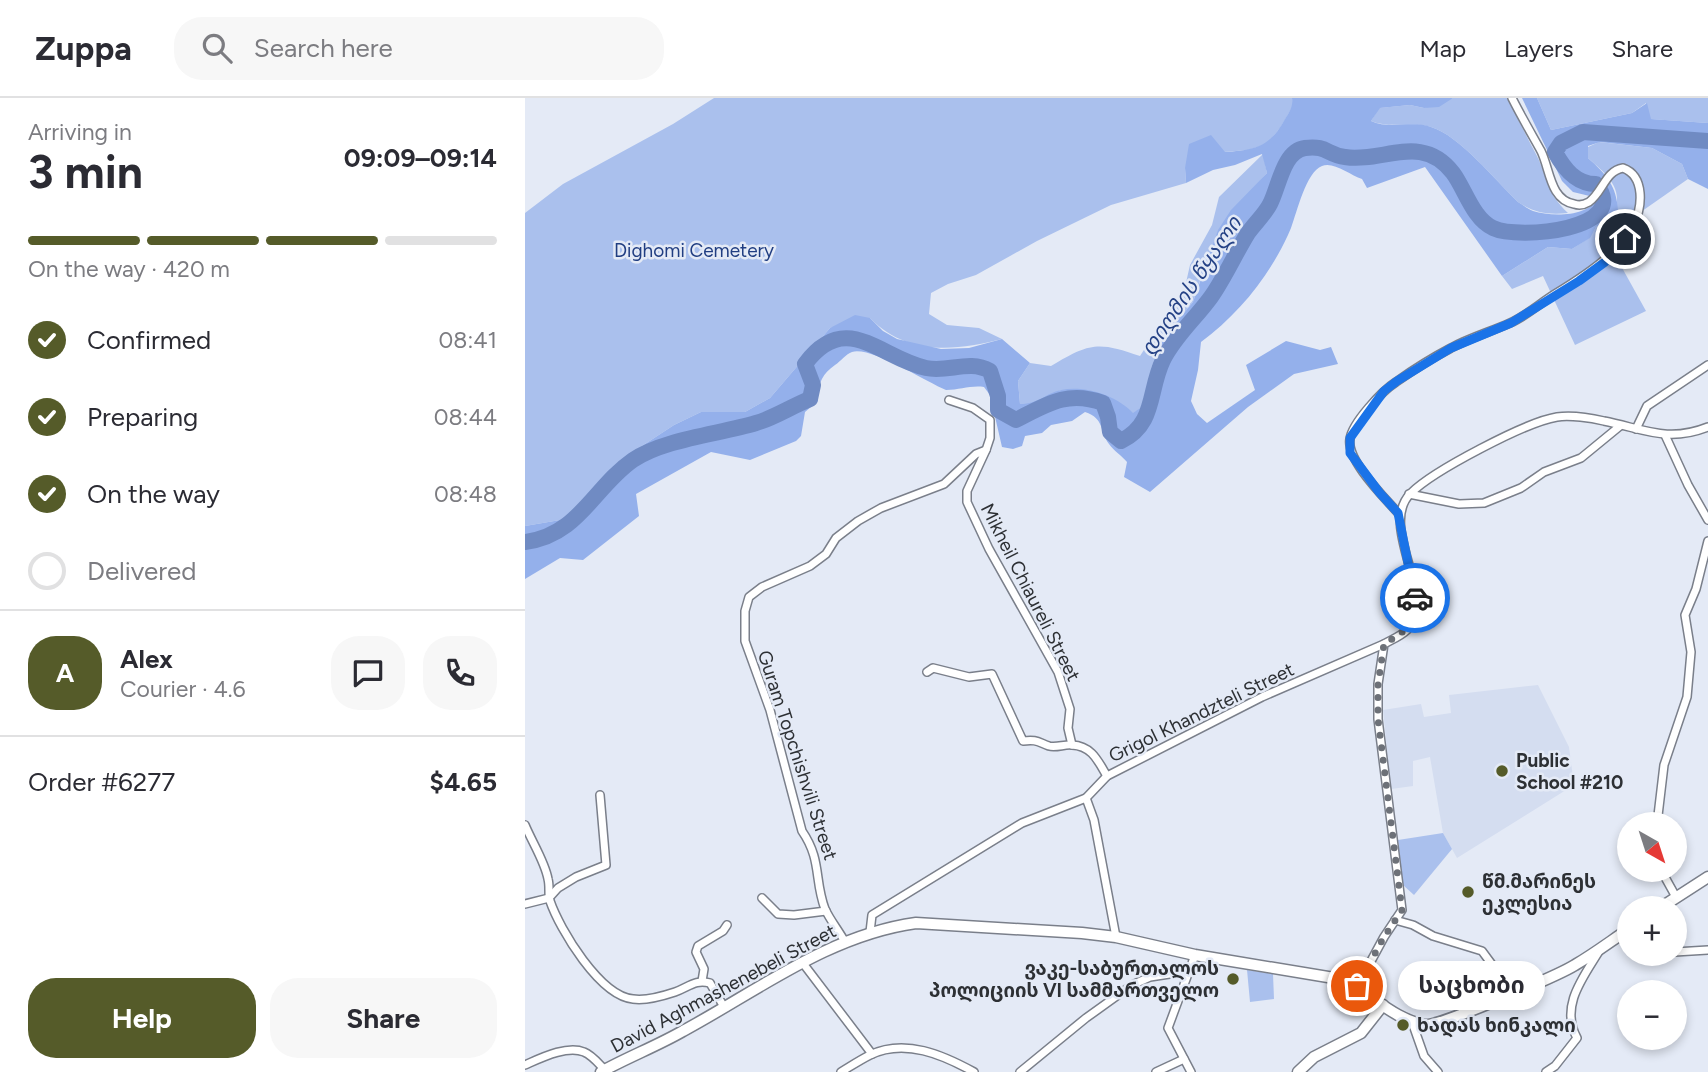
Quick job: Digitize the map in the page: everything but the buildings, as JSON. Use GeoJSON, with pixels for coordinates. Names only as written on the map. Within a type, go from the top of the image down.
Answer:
{"type":"FeatureCollection","features":[{"type":"Feature","properties":{"kind":"street"},"geometry":{"type":"LineString","coordinates":[[1512,98],[1542,155],[1557,193],[1566,203],[1579,206],[1587,204],[1611,173],[1618,169],[1629,170],[1639,186],[1640,198],[1632,224],[1625,239],[1605,262],[1579,281],[1511,323],[1451,348],[1384,391],[1350,438],[1350,453],[1398,513],[1409,494],[1487,446],[1531,424],[1558,417],[1604,421],[1665,435],[1685,435],[1708,427]]}},
{"type":"Feature","properties":{"kind":"street"},"geometry":{"type":"LineString","coordinates":[[1636,429],[1647,406],[1708,365]]}},
{"type":"Feature","properties":{"kind":"street"},"geometry":{"type":"LineString","coordinates":[[949,400],[973,408],[990,420],[991,438],[986,450]]}},
{"type":"Feature","properties":{"kind":"street"},"geometry":{"type":"LineString","coordinates":[[1409,494],[1459,503],[1484,503],[1521,488],[1544,472],[1581,458],[1620,426]]}},
{"type":"Feature","properties":{"kind":"street"},"geometry":{"type":"LineString","coordinates":[[1665,435],[1708,520]]}},
{"type":"Feature","properties":{"kind":"street","name":"Mikheil Chiaureli Street"},"geometry":{"type":"LineString","coordinates":[[986,450],[967,491],[967,502],[989,550],[1058,673],[1070,709],[1068,728],[1072,745]]}},
{"type":"Feature","properties":{"kind":"street","name":"Guram Topchishvili Street"},"geometry":{"type":"LineString","coordinates":[[845,942],[826,911],[817,859],[812,845],[802,831],[770,710],[745,641],[745,611],[750,597],[762,587],[810,566],[826,554],[836,538],[858,521],[881,508],[944,484],[977,454],[986,450]]}},
{"type":"Feature","properties":{"kind":"street","name":"Grigol Khandzteli Street"},"geometry":{"type":"LineString","coordinates":[[870,932],[872,915],[1022,823],[1086,798],[1107,776],[1262,697],[1384,644],[1406,631],[1414,618],[1415,599],[1398,513]]}},
{"type":"Feature","properties":{"kind":"street"},"geometry":{"type":"LineString","coordinates":[[1658,812],[1664,765],[1688,697],[1691,652],[1685,615],[1696,589],[1708,541]]}},
{"type":"Feature","properties":{"kind":"street"},"geometry":{"type":"LineString","coordinates":[[1357,986],[1402,910],[1378,719],[1378,684],[1384,644]]}},
{"type":"Feature","properties":{"kind":"street"},"geometry":{"type":"LineString","coordinates":[[926,672],[933,668],[969,677],[992,674],[1023,741],[1043,741],[1049,746],[1072,745],[1093,753],[1107,776]]}},
{"type":"Feature","properties":{"kind":"street"},"geometry":{"type":"LineString","coordinates":[[525,904],[549,898],[558,888],[576,877],[606,865],[600,795]]}},
{"type":"Feature","properties":{"kind":"street"},"geometry":{"type":"LineString","coordinates":[[1086,798],[1094,820],[1115,937]]}},
{"type":"Feature","properties":{"kind":"street"},"geometry":{"type":"LineString","coordinates":[[525,825],[548,879],[549,898],[566,933],[583,959],[618,995],[633,999],[650,998],[702,981],[710,983],[724,1007]]}},
{"type":"Feature","properties":{"kind":"street"},"geometry":{"type":"LineString","coordinates":[[1679,896],[1708,877]]}},
{"type":"Feature","properties":{"kind":"street"},"geometry":{"type":"LineString","coordinates":[[762,898],[778,914],[826,911]]}},
{"type":"Feature","properties":{"kind":"street"},"geometry":{"type":"LineString","coordinates":[[1395,920],[1413,925],[1433,936],[1482,951],[1513,993]]}},
{"type":"Feature","properties":{"kind":"street","name":"David Aghmashenebeli Street"},"geometry":{"type":"LineString","coordinates":[[603,1071],[684,1031],[802,962],[870,932],[916,923],[1053,930],[1115,937],[1195,955],[1340,979],[1357,986],[1397,1015],[1412,1022]]}},
{"type":"Feature","properties":{"kind":"street"},"geometry":{"type":"LineString","coordinates":[[702,981],[703,969],[696,952],[698,946],[723,931],[727,925]]}},
{"type":"Feature","properties":{"kind":"street"},"geometry":{"type":"LineString","coordinates":[[1412,1022],[1429,1026],[1513,993],[1554,976],[1617,939]]}},
{"type":"Feature","properties":{"kind":"street"},"geometry":{"type":"LineString","coordinates":[[1546,1072],[1555,1066],[1577,1038],[1571,1026],[1569,1012],[1574,994],[1600,949]]}},
{"type":"Feature","properties":{"kind":"street"},"geometry":{"type":"LineString","coordinates":[[1687,951],[1708,950]]}},
{"type":"Feature","properties":{"kind":"street"},"geometry":{"type":"LineString","coordinates":[[1191,1072],[1168,1028],[1195,955]]}},
{"type":"Feature","properties":{"kind":"street"},"geometry":{"type":"LineString","coordinates":[[802,962],[871,1054]]}},
{"type":"Feature","properties":{"kind":"street"},"geometry":{"type":"LineString","coordinates":[[1020,1072],[1086,1018],[1132,985],[1150,976],[1189,971]]}},
{"type":"Feature","properties":{"kind":"street"},"geometry":{"type":"LineString","coordinates":[[1298,1072],[1314,1058],[1361,1033],[1383,1005]]}},
{"type":"Feature","properties":{"kind":"street"},"geometry":{"type":"LineString","coordinates":[[1412,1022],[1424,1056],[1438,1072]]}},
{"type":"Feature","properties":{"kind":"street"},"geometry":{"type":"LineString","coordinates":[[841,1072],[871,1054],[893,1049],[925,1050],[974,1072]]}},
{"type":"Feature","properties":{"kind":"street"},"geometry":{"type":"LineString","coordinates":[[525,1065],[546,1056],[582,1051],[603,1071]]}},
{"type":"Feature","properties":{"kind":"street"},"geometry":{"type":"LineString","coordinates":[[1156,1072],[1184,1059]]}},
{"type":"Feature","properties":{"kind":"shaded area"},"geometry":{"type":"Polygon","coordinates":[[[1292,98],[1453,98],[1439,107],[1410,105],[1380,108],[1371,121],[1386,125],[1423,125],[1442,132],[1477,160],[1518,202],[1533,211],[1559,215],[1586,209],[1598,198],[1573,192],[1562,181],[1522,98],[1537,98],[1551,130],[1632,113],[1647,103],[1651,119],[1708,123],[1708,189],[1688,179],[1682,164],[1652,148],[1600,142],[1588,146],[1588,158],[1613,187],[1618,211],[1609,221],[1596,227],[1590,238],[1572,249],[1548,247],[1502,276],[1425,167],[1367,188],[1362,179],[1336,167],[1322,166],[1311,176],[1291,228],[1264,276],[1242,305],[1201,342],[1191,401],[1197,414],[1207,423],[1255,390],[1246,365],[1286,341],[1320,350],[1331,347],[1338,364],[1294,374],[1248,407],[1150,492],[1124,477],[1127,462],[1109,444],[1096,418],[1085,412],[1072,421],[1051,425],[1042,433],[1025,436],[1022,446],[1013,449],[1002,447],[990,395],[984,387],[946,390],[885,359],[872,354],[852,352],[830,368],[824,376],[818,390],[818,401],[805,412],[801,436],[796,441],[750,460],[711,452],[636,494],[639,516],[583,560],[560,558],[525,579],[525,526],[560,520],[574,513],[619,461],[674,425],[701,412],[745,412],[770,398],[830,328],[855,315],[870,318],[883,331],[897,339],[941,349],[969,348],[1002,339],[1030,363],[1018,381],[1020,404],[1061,390],[1081,389],[1110,397],[1133,413],[1143,406],[1152,366],[1164,337],[1193,302],[1218,230],[1231,210],[1267,173],[1262,154],[1213,170],[1186,183],[1185,168],[1189,144],[1211,135],[1225,152],[1261,145],[1274,136],[1291,109],[1292,98]]]}},
{"type":"Feature","properties":{"kind":"shaded area","name":"Public School #210"},"geometry":{"type":"Polygon","coordinates":[[[1538,685],[1569,747],[1574,785],[1457,858],[1443,833],[1430,757],[1413,761],[1413,786],[1391,789],[1383,710],[1421,704],[1424,717],[1451,713],[1449,695],[1538,685]]]}},
{"type":"Feature","properties":{"kind":"green space","name":"Dighomi Cemetery"},"geometry":{"type":"Polygon","coordinates":[[[714,98],[1292,98],[1293,106],[1267,144],[1248,150],[1224,152],[1185,168],[1186,183],[1111,205],[1037,241],[976,275],[931,293],[929,314],[947,325],[979,328],[1002,339],[949,348],[916,345],[884,330],[870,318],[830,328],[770,398],[745,412],[701,412],[674,425],[619,461],[575,513],[560,520],[525,526],[525,213],[563,184],[673,124],[714,98]]]}},
{"type":"Feature","properties":{"kind":"green space"},"geometry":{"type":"Polygon","coordinates":[[[1453,98],[1507,98],[1552,192],[1568,213],[1542,212],[1518,202],[1477,160],[1442,132],[1423,125],[1371,121],[1379,108],[1410,105],[1424,108],[1453,98]]]}},
{"type":"Feature","properties":{"kind":"green space"},"geometry":{"type":"Polygon","coordinates":[[[1537,98],[1708,98],[1708,123],[1650,119],[1646,103],[1632,113],[1551,130],[1537,98]]]}},
{"type":"Feature","properties":{"kind":"green space"},"geometry":{"type":"Polygon","coordinates":[[[1599,142],[1652,148],[1682,164],[1688,179],[1605,237],[1646,311],[1575,345],[1543,276],[1512,289],[1502,276],[1548,247],[1572,249],[1589,238],[1596,227],[1609,221],[1617,202],[1614,187],[1607,176],[1588,158],[1588,147],[1599,142]]]}},
{"type":"Feature","properties":{"kind":"green space"},"geometry":{"type":"Polygon","coordinates":[[[1263,154],[1267,173],[1249,193],[1200,281],[1193,302],[1164,337],[1152,366],[1143,406],[1133,414],[1061,390],[1032,404],[1020,404],[1018,381],[1030,363],[1051,366],[1075,353],[1094,347],[1114,348],[1140,356],[1185,287],[1190,265],[1212,225],[1219,197],[1263,154]]]}},
{"type":"Feature","properties":{"kind":"green space"},"geometry":{"type":"Polygon","coordinates":[[[1443,833],[1452,849],[1414,895],[1403,885],[1398,840],[1443,833]]]}},
{"type":"Feature","properties":{"kind":"green space"},"geometry":{"type":"Polygon","coordinates":[[[1247,970],[1273,974],[1274,999],[1250,1002],[1247,970]]]}},
{"type":"Feature","properties":{"kind":"waterway","name":"დიღმის წყალი"},"geometry":{"type":"LineString","coordinates":[[525,542],[543,538],[572,521],[619,471],[646,453],[676,442],[763,421],[810,399],[813,385],[805,364],[820,348],[835,340],[849,338],[864,342],[926,368],[974,366],[990,371],[998,396],[998,410],[1016,420],[1048,404],[1068,398],[1090,399],[1103,403],[1110,432],[1121,441],[1140,426],[1146,416],[1158,372],[1168,351],[1211,297],[1248,233],[1268,208],[1287,163],[1292,156],[1305,148],[1318,148],[1339,156],[1359,158],[1402,152],[1428,154],[1441,161],[1453,173],[1475,211],[1486,224],[1493,228],[1525,233],[1568,228],[1599,212],[1603,200],[1596,184],[1582,181],[1567,170],[1555,152],[1561,143],[1583,132],[1708,141]]}},
{"type":"Feature","properties":{"kind":"way so far"},"geometry":{"type":"LineString","coordinates":[[1357,986],[1402,910],[1378,719],[1378,684],[1384,644],[1406,631],[1414,618],[1415,598]]}},
{"type":"Feature","properties":{"kind":"place","name":"Public School #210"},"geometry":{"type":"Point","coordinates":[1502,771]}},
{"type":"Feature","properties":{"kind":"place","name":"წმ.მარინეს ეკლესია"},"geometry":{"type":"Point","coordinates":[1468,892]}},
{"type":"Feature","properties":{"kind":"place","name":"ვაკე-საბურთალოს პოლიციის VI სამმართველო"},"geometry":{"type":"Point","coordinates":[1233,979]}},
{"type":"Feature","properties":{"kind":"place","name":"საცხობი"},"geometry":{"type":"Point","coordinates":[1357,986]}},
{"type":"Feature","properties":{"kind":"place","name":"ხადას ხინკალი"},"geometry":{"type":"Point","coordinates":[1403,1025]}},
{"type":"Feature","properties":{"kind":"route"},"geometry":{"type":"LineString","coordinates":[[1415,598],[1398,513],[1350,453],[1350,438],[1384,391],[1397,381],[1451,348],[1511,323],[1579,281],[1605,262],[1625,239]]}}]}
